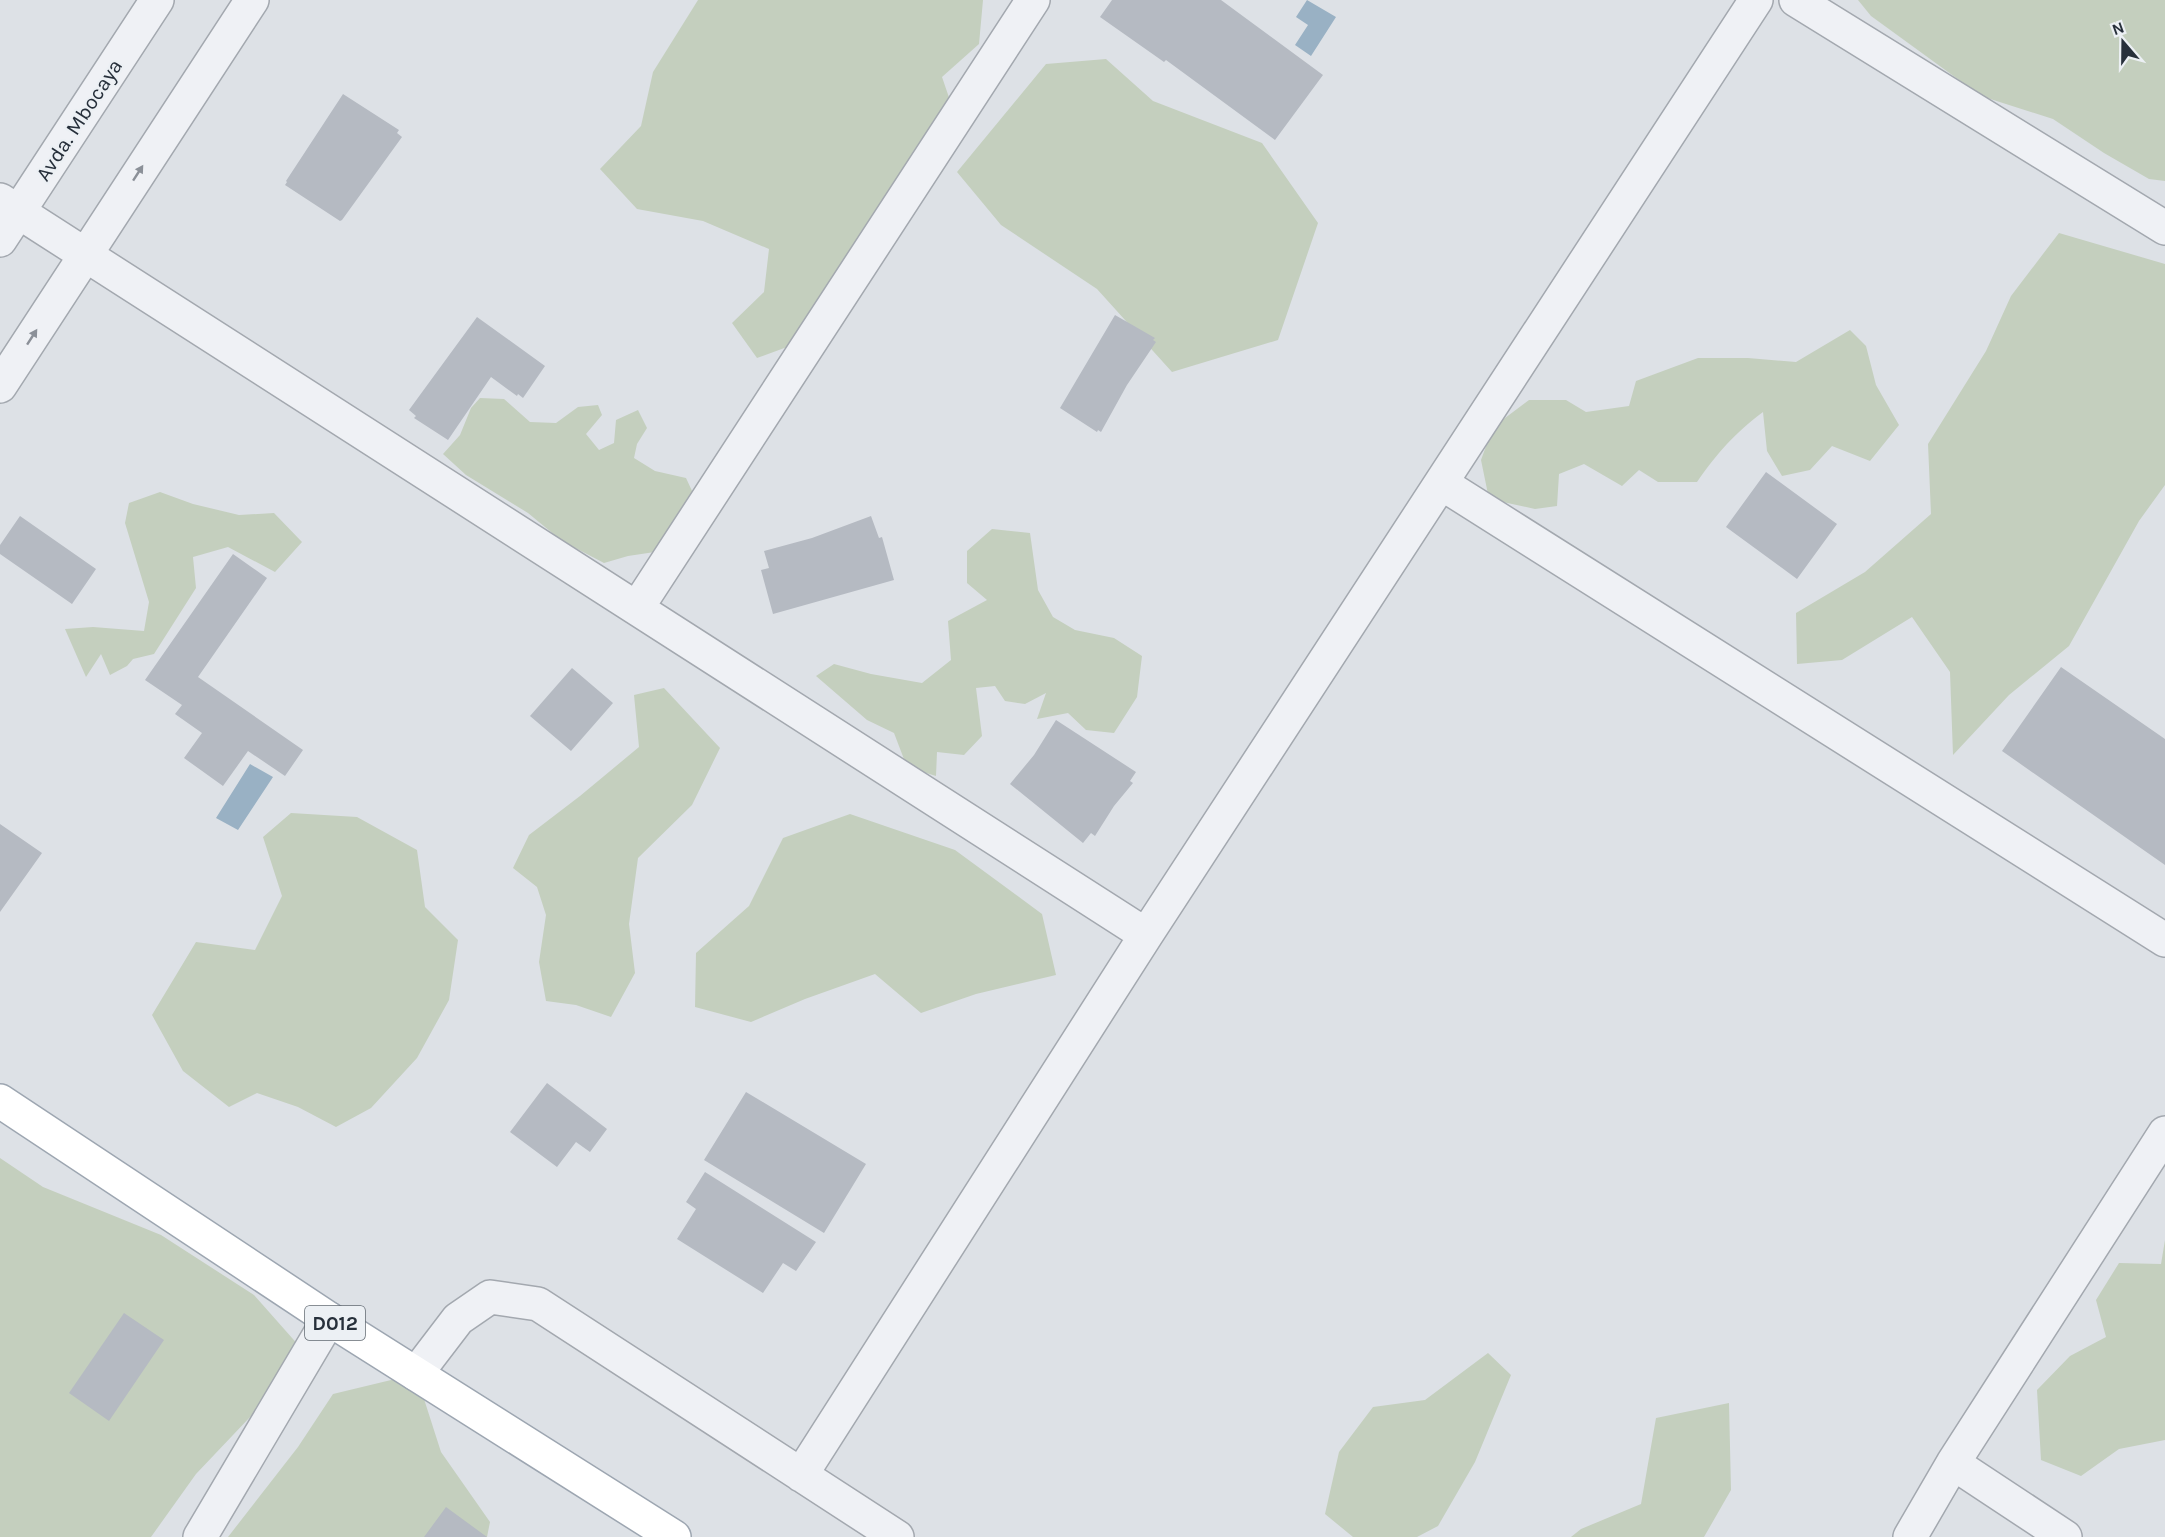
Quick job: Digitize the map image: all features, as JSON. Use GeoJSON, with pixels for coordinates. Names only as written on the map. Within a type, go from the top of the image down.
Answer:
{"type":"FeatureCollection","features":[{"type":"Feature","properties":{"kind":"main road","name":"D012"},"geometry":{"type":"LineString","coordinates":[[0,1101],[329,1319],[674,1537]]}},
{"type":"Feature","properties":{"kind":"street","name":"Avda. Mbocaya"},"geometry":{"type":"LineString","coordinates":[[0,240],[9,206],[158,0]]}},
{"type":"Feature","properties":{"kind":"street"},"geometry":{"type":"LineString","coordinates":[[0,386],[252,0]]}},
{"type":"Feature","properties":{"kind":"street"},"geometry":{"type":"LineString","coordinates":[[637,608],[1033,0]]}},
{"type":"Feature","properties":{"kind":"street"},"geometry":{"type":"LineString","coordinates":[[801,1475],[1146,935],[1756,0]]}},
{"type":"Feature","properties":{"kind":"street"},"geometry":{"type":"LineString","coordinates":[[1796,0],[2165,228]]}},
{"type":"Feature","properties":{"kind":"street"},"geometry":{"type":"LineString","coordinates":[[9,206],[1146,935]]}},
{"type":"Feature","properties":{"kind":"street"},"geometry":{"type":"LineString","coordinates":[[1441,483],[2165,939]]}},
{"type":"Feature","properties":{"kind":"street"},"geometry":{"type":"LineString","coordinates":[[1910,1537],[1953,1463],[2165,1134]]}},
{"type":"Feature","properties":{"kind":"street"},"geometry":{"type":"LineString","coordinates":[[416,1374],[458,1318],[490,1297],[538,1304],[897,1537]]}},
{"type":"Feature","properties":{"kind":"street"},"geometry":{"type":"LineString","coordinates":[[200,1537],[329,1319]]}},
{"type":"Feature","properties":{"kind":"street"},"geometry":{"type":"LineString","coordinates":[[1953,1463],[2065,1537]]}},
{"type":"Feature","properties":{"kind":"green space"},"geometry":{"type":"Polygon","coordinates":[[[698,0],[983,0],[979,44],[942,77],[956,118],[787,347],[757,358],[732,323],[764,292],[769,249],[703,221],[637,209],[600,169],[641,126],[653,72],[698,0]]]}},
{"type":"Feature","properties":{"kind":"green space"},"geometry":{"type":"Polygon","coordinates":[[[1858,0],[2165,0],[2165,181],[2149,179],[2104,153],[2053,119],[1981,96],[1871,16],[1858,0]]]}},
{"type":"Feature","properties":{"kind":"green space"},"geometry":{"type":"Polygon","coordinates":[[[1106,59],[1153,101],[1262,143],[1318,223],[1278,340],[1172,372],[1097,289],[1001,225],[957,172],[1046,64],[1106,59]]]}},
{"type":"Feature","properties":{"kind":"green space"},"geometry":{"type":"Polygon","coordinates":[[[2059,233],[2165,264],[2165,485],[2139,521],[2069,646],[2009,695],[1953,755],[1950,672],[1912,617],[1842,660],[1797,664],[1796,613],[1865,572],[1931,514],[1928,444],[1986,351],[2011,296],[2059,233]]]}},
{"type":"Feature","properties":{"kind":"green space"},"geometry":{"type":"Polygon","coordinates":[[[1850,330],[1866,346],[1876,385],[1899,425],[1870,461],[1832,446],[1810,470],[1782,476],[1767,451],[1763,412],[1727,444],[1697,482],[1658,482],[1639,470],[1622,486],[1584,464],[1559,474],[1557,506],[1535,509],[1489,499],[1481,460],[1493,427],[1529,400],[1566,400],[1586,412],[1629,406],[1636,381],[1698,358],[1748,358],[1796,362],[1850,330]]]}},
{"type":"Feature","properties":{"kind":"green space"},"geometry":{"type":"Polygon","coordinates":[[[480,398],[504,399],[530,422],[556,423],[578,407],[598,405],[602,415],[586,434],[599,450],[614,443],[616,420],[638,410],[647,428],[637,444],[634,458],[655,471],[686,478],[693,493],[668,550],[628,556],[604,563],[562,541],[528,513],[466,475],[443,454],[460,435],[471,408],[480,398]]]}},
{"type":"Feature","properties":{"kind":"green space"},"geometry":{"type":"Polygon","coordinates":[[[160,492],[193,504],[239,515],[274,513],[302,542],[275,572],[228,547],[193,557],[196,588],[154,654],[133,659],[127,666],[110,675],[101,654],[86,677],[65,629],[93,627],[144,631],[149,602],[125,523],[129,503],[160,492]]]}},
{"type":"Feature","properties":{"kind":"green space"},"geometry":{"type":"Polygon","coordinates":[[[992,529],[1030,533],[1038,590],[1053,617],[1075,630],[1114,638],[1142,656],[1137,697],[1114,733],[1086,730],[1068,713],[1037,719],[1046,693],[1025,704],[1005,701],[995,686],[976,688],[982,736],[964,755],[937,752],[936,776],[907,767],[894,733],[867,720],[816,676],[834,664],[871,674],[922,683],[951,660],[948,621],[987,600],[967,583],[967,551],[992,529]]]}},
{"type":"Feature","properties":{"kind":"green space"},"geometry":{"type":"Polygon","coordinates":[[[664,688],[720,748],[692,805],[638,858],[629,924],[635,973],[611,1017],[576,1005],[546,1001],[539,962],[546,915],[537,887],[513,868],[529,835],[639,747],[634,695],[664,688]]]}},
{"type":"Feature","properties":{"kind":"green space"},"geometry":{"type":"Polygon","coordinates":[[[291,813],[357,817],[417,850],[425,907],[458,940],[449,1000],[417,1058],[371,1108],[336,1127],[298,1107],[257,1093],[229,1107],[183,1071],[152,1015],[196,942],[255,950],[282,896],[263,837],[291,813]]]}},
{"type":"Feature","properties":{"kind":"green space"},"geometry":{"type":"Polygon","coordinates":[[[850,814],[955,850],[1042,914],[1056,975],[976,994],[921,1013],[875,974],[805,999],[751,1022],[695,1007],[696,953],[749,906],[783,838],[850,814]]]}},
{"type":"Feature","properties":{"kind":"green space"},"geometry":{"type":"Polygon","coordinates":[[[0,1158],[43,1187],[161,1235],[254,1295],[308,1356],[196,1474],[151,1537],[0,1537],[0,1158]]]}},
{"type":"Feature","properties":{"kind":"green space"},"geometry":{"type":"Polygon","coordinates":[[[2165,1240],[2165,1440],[2119,1449],[2081,1476],[2041,1460],[2037,1390],[2070,1356],[2106,1337],[2096,1300],[2119,1263],[2161,1264],[2165,1240]]]}},
{"type":"Feature","properties":{"kind":"green space"},"geometry":{"type":"Polygon","coordinates":[[[1488,1353],[1511,1375],[1475,1462],[1438,1526],[1417,1537],[1353,1537],[1325,1514],[1339,1452],[1373,1407],[1425,1400],[1488,1353]]]}},
{"type":"Feature","properties":{"kind":"green space"},"geometry":{"type":"Polygon","coordinates":[[[416,1374],[441,1452],[490,1522],[487,1537],[228,1537],[298,1447],[333,1394],[416,1374]]]}},
{"type":"Feature","properties":{"kind":"green space"},"geometry":{"type":"Polygon","coordinates":[[[1729,1403],[1731,1490],[1704,1537],[1571,1537],[1581,1529],[1641,1504],[1656,1418],[1729,1403]]]}},
{"type":"Feature","properties":{"kind":"water"},"geometry":{"type":"Polygon","coordinates":[[[1307,0],[1336,17],[1311,56],[1295,45],[1308,25],[1296,17],[1307,0]]]}},
{"type":"Feature","properties":{"kind":"water"},"geometry":{"type":"Polygon","coordinates":[[[250,764],[273,777],[238,830],[216,818],[250,764]]]}},
{"type":"Feature","properties":{"kind":"building"},"geometry":{"type":"Polygon","coordinates":[[[1112,0],[1221,0],[1323,75],[1275,140],[1166,60],[1164,62],[1100,17],[1112,0]]]}},
{"type":"Feature","properties":{"kind":"building"},"geometry":{"type":"Polygon","coordinates":[[[343,94],[399,130],[397,133],[402,137],[340,221],[285,185],[343,94]]]}},
{"type":"Feature","properties":{"kind":"building"},"geometry":{"type":"Polygon","coordinates":[[[1115,315],[1155,338],[1153,340],[1156,342],[1127,385],[1101,432],[1098,430],[1097,432],[1060,408],[1115,315]]]}},
{"type":"Feature","properties":{"kind":"building"},"geometry":{"type":"Polygon","coordinates":[[[477,317],[545,366],[523,398],[491,377],[448,440],[414,418],[416,416],[409,410],[477,317]]]}},
{"type":"Feature","properties":{"kind":"building"},"geometry":{"type":"Polygon","coordinates":[[[1766,472],[1837,524],[1797,579],[1726,527],[1766,472]]]}},
{"type":"Feature","properties":{"kind":"building"},"geometry":{"type":"Polygon","coordinates":[[[20,516],[96,569],[72,604],[0,554],[0,545],[20,516]]]}},
{"type":"Feature","properties":{"kind":"building"},"geometry":{"type":"Polygon","coordinates":[[[871,516],[879,538],[882,537],[894,580],[773,614],[761,570],[769,568],[764,551],[812,538],[871,516]]]}},
{"type":"Feature","properties":{"kind":"building"},"geometry":{"type":"Polygon","coordinates":[[[233,554],[267,578],[198,677],[303,750],[285,776],[248,751],[223,786],[184,758],[202,733],[175,714],[182,705],[145,680],[233,554]]]}},
{"type":"Feature","properties":{"kind":"building"},"geometry":{"type":"Polygon","coordinates":[[[2061,667],[2165,739],[2165,865],[2002,751],[2061,667]]]}},
{"type":"Feature","properties":{"kind":"building"},"geometry":{"type":"Polygon","coordinates":[[[572,668],[613,703],[571,751],[530,716],[572,668]]]}},
{"type":"Feature","properties":{"kind":"building"},"geometry":{"type":"Polygon","coordinates":[[[1056,720],[1136,772],[1130,781],[1133,783],[1114,806],[1095,836],[1091,833],[1083,843],[1010,784],[1034,755],[1056,720]]]}},
{"type":"Feature","properties":{"kind":"building"},"geometry":{"type":"Polygon","coordinates":[[[0,824],[42,853],[0,912],[0,824]]]}},
{"type":"Feature","properties":{"kind":"building"},"geometry":{"type":"Polygon","coordinates":[[[547,1083],[607,1129],[590,1152],[576,1142],[557,1167],[510,1132],[547,1083]]]}},
{"type":"Feature","properties":{"kind":"building"},"geometry":{"type":"Polygon","coordinates":[[[746,1092],[866,1164],[824,1233],[704,1160],[746,1092]]]}},
{"type":"Feature","properties":{"kind":"building"},"geometry":{"type":"Polygon","coordinates":[[[705,1172],[816,1242],[796,1271],[783,1263],[763,1293],[677,1239],[696,1209],[686,1202],[705,1172]]]}},
{"type":"Feature","properties":{"kind":"building"},"geometry":{"type":"Polygon","coordinates":[[[124,1313],[164,1340],[109,1421],[69,1393],[124,1313]]]}},
{"type":"Feature","properties":{"kind":"building"},"geometry":{"type":"Polygon","coordinates":[[[446,1507],[487,1537],[424,1537],[446,1507]]]}}]}
